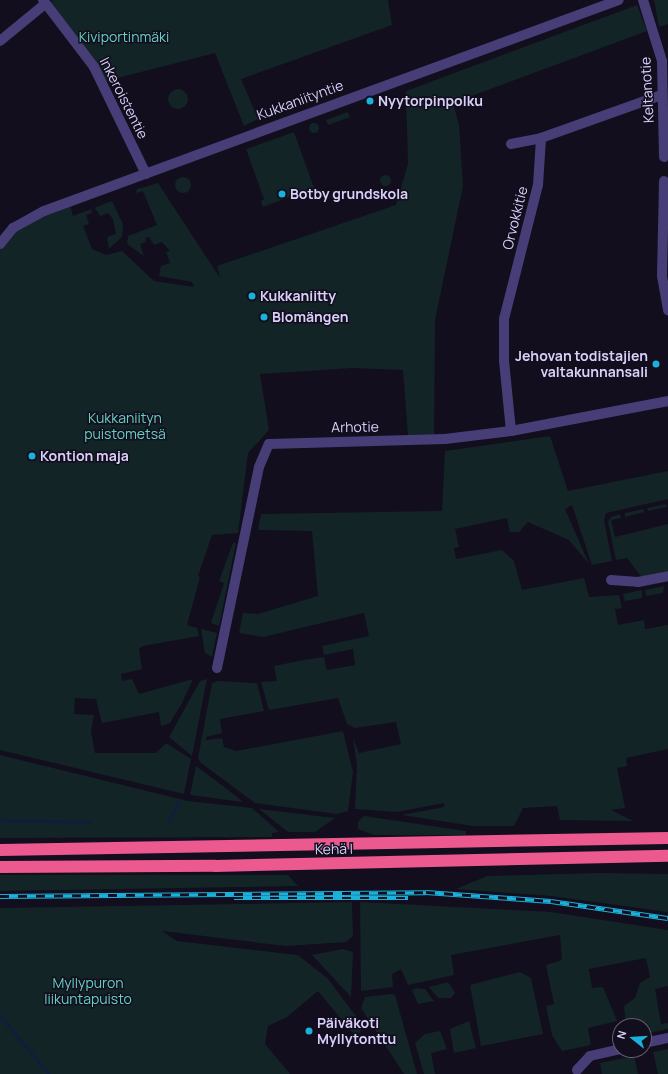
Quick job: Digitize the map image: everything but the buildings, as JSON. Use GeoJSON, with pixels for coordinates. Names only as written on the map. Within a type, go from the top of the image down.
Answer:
{"type":"FeatureCollection","features":[{"type":"Feature","properties":{"kind":"highway","name":"Kehä I"},"geometry":{"type":"LineString","coordinates":[[0,850],[668,838]]}},
{"type":"Feature","properties":{"kind":"highway","name":"Kehä I"},"geometry":{"type":"LineString","coordinates":[[0,867],[215,866],[668,856]]}},
{"type":"Feature","properties":{"kind":"street","name":"Kukkaniityntie"},"geometry":{"type":"LineString","coordinates":[[0,244],[13,228],[31,217],[619,0]]}},
{"type":"Feature","properties":{"kind":"street","name":"Keltanotie"},"geometry":{"type":"LineString","coordinates":[[643,0],[661,59],[664,157]]}},
{"type":"Feature","properties":{"kind":"street","name":"Inkeroistentie"},"geometry":{"type":"LineString","coordinates":[[44,2],[94,67],[146,174]]}},
{"type":"Feature","properties":{"kind":"street"},"geometry":{"type":"LineString","coordinates":[[0,40],[44,2]]}},
{"type":"Feature","properties":{"kind":"street"},"geometry":{"type":"LineString","coordinates":[[511,144],[541,138],[662,95]]}},
{"type":"Feature","properties":{"kind":"street","name":"Orvokkitie"},"geometry":{"type":"LineString","coordinates":[[511,431],[504,361],[504,319],[538,185],[541,138]]}},
{"type":"Feature","properties":{"kind":"street"},"geometry":{"type":"LineString","coordinates":[[664,181],[662,276],[668,310]]}},
{"type":"Feature","properties":{"kind":"street","name":"Arhotie"},"geometry":{"type":"LineString","coordinates":[[217,668],[259,466],[268,444],[445,439],[511,431],[668,401]]}},
{"type":"Feature","properties":{"kind":"street"},"geometry":{"type":"LineString","coordinates":[[611,580],[638,582],[668,576]]}},
{"type":"Feature","properties":{"kind":"street"},"geometry":{"type":"LineString","coordinates":[[652,1041],[668,1038]]}},
{"type":"Feature","properties":{"kind":"street"},"geometry":{"type":"LineString","coordinates":[[577,1070],[590,1056],[612,1051]]}},
{"type":"Feature","properties":{"kind":"green space","name":"Kiviportinmäki"},"geometry":{"type":"Polygon","coordinates":[[[53,0],[388,0],[392,25],[241,79],[258,119],[244,126],[215,53],[106,81],[51,2],[53,0]]]}},
{"type":"Feature","properties":{"kind":"green space"},"geometry":{"type":"Polygon","coordinates":[[[654,0],[668,0],[668,24],[659,27],[654,0]]]}},
{"type":"Feature","properties":{"kind":"green space","name":"Kukkaniityn puistometsä"},"geometry":{"type":"Polygon","coordinates":[[[637,5],[647,31],[453,103],[459,125],[463,186],[435,320],[434,435],[408,435],[403,370],[353,368],[260,374],[269,430],[248,453],[238,533],[212,535],[198,576],[200,577],[187,625],[197,628],[199,636],[143,646],[139,648],[142,669],[121,674],[122,681],[132,679],[139,694],[193,679],[182,703],[170,723],[161,726],[159,712],[102,723],[96,699],[75,698],[74,714],[94,715],[91,731],[95,753],[156,753],[166,743],[191,759],[184,794],[0,750],[0,249],[16,231],[27,222],[70,205],[73,216],[91,209],[92,213],[86,215],[89,224],[83,226],[92,249],[106,255],[122,251],[154,281],[194,287],[192,282],[159,276],[161,266],[170,263],[166,252],[170,251],[162,242],[154,245],[149,237],[145,238],[146,242],[140,244],[144,256],[127,244],[128,236],[157,225],[143,191],[136,193],[137,189],[158,183],[220,278],[217,266],[396,205],[408,164],[406,91],[637,5]]]}},
{"type":"Feature","properties":{"kind":"green space"},"geometry":{"type":"Polygon","coordinates":[[[178,89],[185,92],[188,99],[185,106],[178,109],[171,106],[168,99],[171,92],[178,89]]]}},
{"type":"Feature","properties":{"kind":"green space"},"geometry":{"type":"Polygon","coordinates":[[[348,112],[350,117],[328,125],[326,120],[348,112]]]}},
{"type":"Feature","properties":{"kind":"green space"},"geometry":{"type":"Polygon","coordinates":[[[312,123],[316,123],[319,128],[316,133],[312,133],[309,130],[309,126],[312,123]]]}},
{"type":"Feature","properties":{"kind":"green space"},"geometry":{"type":"Polygon","coordinates":[[[294,132],[314,188],[263,207],[261,201],[264,199],[246,149],[294,132]]]}},
{"type":"Feature","properties":{"kind":"green space"},"geometry":{"type":"Polygon","coordinates":[[[385,174],[389,176],[391,180],[389,184],[385,186],[381,184],[379,180],[381,176],[385,174]]]}},
{"type":"Feature","properties":{"kind":"green space"},"geometry":{"type":"Polygon","coordinates":[[[180,177],[186,177],[191,182],[189,191],[186,193],[180,193],[175,188],[175,182],[180,177]]]}},
{"type":"Feature","properties":{"kind":"green space"},"geometry":{"type":"Polygon","coordinates":[[[112,201],[123,224],[122,237],[109,249],[107,237],[116,234],[113,219],[108,213],[100,216],[95,208],[92,209],[112,201]]]}},
{"type":"Feature","properties":{"kind":"green space"},"geometry":{"type":"Polygon","coordinates":[[[550,436],[568,491],[668,471],[668,499],[606,513],[604,520],[612,561],[592,565],[572,505],[565,509],[589,564],[569,540],[528,522],[519,532],[510,532],[507,518],[455,529],[459,547],[454,548],[456,559],[502,550],[514,561],[522,590],[584,578],[589,597],[619,595],[622,608],[615,609],[618,625],[644,620],[645,629],[668,625],[668,749],[626,758],[627,766],[617,768],[625,808],[611,810],[633,821],[560,820],[557,806],[523,808],[514,826],[473,826],[402,815],[444,807],[444,803],[397,812],[355,809],[357,765],[353,738],[359,753],[401,744],[396,722],[355,728],[347,724],[338,698],[269,710],[261,682],[277,681],[274,666],[304,660],[324,657],[327,670],[355,665],[353,649],[324,655],[322,646],[369,636],[364,613],[263,637],[239,633],[243,613],[258,614],[318,596],[312,531],[258,530],[261,514],[442,511],[445,451],[550,436]]]}},
{"type":"Feature","properties":{"kind":"green space"},"geometry":{"type":"Polygon","coordinates":[[[666,504],[667,507],[648,511],[647,508],[666,504]]]}},
{"type":"Feature","properties":{"kind":"green space"},"geometry":{"type":"Polygon","coordinates":[[[643,509],[644,512],[625,517],[625,513],[643,509]]]}},
{"type":"Feature","properties":{"kind":"green space"},"geometry":{"type":"Polygon","coordinates":[[[620,514],[621,518],[611,520],[615,537],[668,524],[668,572],[642,578],[627,558],[616,560],[608,522],[611,517],[620,514]]]}},
{"type":"Feature","properties":{"kind":"green space"},"geometry":{"type":"Polygon","coordinates":[[[233,543],[236,543],[219,626],[211,623],[224,583],[219,581],[233,543]]]}},
{"type":"Feature","properties":{"kind":"green space"},"geometry":{"type":"Polygon","coordinates":[[[664,586],[663,593],[646,596],[645,590],[664,586]]]}},
{"type":"Feature","properties":{"kind":"green space"},"geometry":{"type":"Polygon","coordinates":[[[642,590],[642,598],[625,601],[623,594],[642,590]]]}},
{"type":"Feature","properties":{"kind":"green space"},"geometry":{"type":"Polygon","coordinates":[[[201,629],[217,633],[212,657],[205,653],[201,629]]]}},
{"type":"Feature","properties":{"kind":"green space"},"geometry":{"type":"Polygon","coordinates":[[[207,679],[192,756],[169,737],[200,681],[207,679]]]}},
{"type":"Feature","properties":{"kind":"green space"},"geometry":{"type":"Polygon","coordinates":[[[217,681],[257,683],[264,711],[220,719],[222,733],[206,737],[206,740],[222,738],[224,747],[236,751],[343,731],[353,772],[348,811],[337,814],[255,803],[201,763],[198,758],[212,683],[217,681]]]}},
{"type":"Feature","properties":{"kind":"green space"},"geometry":{"type":"Polygon","coordinates":[[[0,755],[188,801],[252,808],[279,832],[272,833],[272,837],[0,838],[0,755]]]}},
{"type":"Feature","properties":{"kind":"green space"},"geometry":{"type":"Polygon","coordinates":[[[196,766],[231,792],[243,802],[190,795],[196,766]]]}},
{"type":"Feature","properties":{"kind":"green space"},"geometry":{"type":"Polygon","coordinates":[[[259,809],[335,818],[315,832],[288,832],[259,809]]]}},
{"type":"Feature","properties":{"kind":"green space"},"geometry":{"type":"Polygon","coordinates":[[[364,816],[466,831],[466,835],[374,835],[358,829],[358,822],[364,816]]]}},
{"type":"Feature","properties":{"kind":"green space"},"geometry":{"type":"Polygon","coordinates":[[[599,873],[668,874],[668,912],[551,896],[456,889],[487,876],[599,873]]]}},
{"type":"Feature","properties":{"kind":"green space"},"geometry":{"type":"Polygon","coordinates":[[[0,875],[288,875],[298,886],[0,891],[0,875]]]}},
{"type":"Feature","properties":{"kind":"green space","name":"Myllypuron liikuntapuisto"},"geometry":{"type":"Polygon","coordinates":[[[352,902],[353,936],[346,942],[286,946],[162,931],[177,941],[298,955],[328,979],[362,1024],[361,1031],[356,1037],[318,991],[287,1017],[268,1026],[265,1044],[290,1074],[0,1074],[0,908],[352,902]]]}},
{"type":"Feature","properties":{"kind":"green space"},"geometry":{"type":"Polygon","coordinates":[[[360,902],[551,912],[668,930],[668,986],[655,989],[661,1024],[668,1023],[668,1029],[652,1032],[652,1018],[625,1018],[624,1006],[635,998],[640,983],[650,977],[646,958],[589,969],[592,988],[603,987],[616,1018],[612,1018],[612,1022],[588,1028],[591,1045],[562,1051],[552,1035],[546,1006],[554,1004],[546,965],[562,960],[560,935],[451,955],[454,975],[408,985],[401,969],[392,974],[393,987],[361,991],[360,902]]]}},
{"type":"Feature","properties":{"kind":"green space"},"geometry":{"type":"Polygon","coordinates":[[[343,949],[353,952],[351,997],[312,955],[343,949]]]}},
{"type":"Feature","properties":{"kind":"green space"},"geometry":{"type":"Polygon","coordinates":[[[520,972],[531,978],[543,1034],[481,1046],[470,985],[520,972]]]}},
{"type":"Feature","properties":{"kind":"green space"},"geometry":{"type":"Polygon","coordinates":[[[448,982],[455,993],[451,998],[438,998],[429,987],[448,982]]]}},
{"type":"Feature","properties":{"kind":"green space"},"geometry":{"type":"Polygon","coordinates":[[[417,988],[425,989],[434,1001],[418,1004],[412,990],[417,988]]]}},
{"type":"Feature","properties":{"kind":"green space"},"geometry":{"type":"Polygon","coordinates":[[[391,994],[395,995],[417,1074],[404,1074],[361,1008],[365,997],[391,994]]]}},
{"type":"Feature","properties":{"kind":"green space"},"geometry":{"type":"Polygon","coordinates":[[[469,1021],[476,1048],[454,1053],[450,1029],[469,1021]]]}},
{"type":"Feature","properties":{"kind":"green space"},"geometry":{"type":"Polygon","coordinates":[[[440,1031],[447,1049],[431,1053],[435,1074],[424,1074],[415,1043],[425,1034],[440,1031]]]}},
{"type":"Feature","properties":{"kind":"green space"},"geometry":{"type":"Polygon","coordinates":[[[668,1049],[668,1074],[658,1074],[653,1052],[668,1049]]]}},
{"type":"Feature","properties":{"kind":"green space"},"geometry":{"type":"Polygon","coordinates":[[[624,1058],[634,1058],[638,1074],[602,1074],[600,1063],[624,1058]]]}},
{"type":"Feature","properties":{"kind":"waterway"},"geometry":{"type":"LineString","coordinates":[[168,821],[179,802]]}},
{"type":"Feature","properties":{"kind":"waterway"},"geometry":{"type":"LineString","coordinates":[[0,820],[90,822]]}},
{"type":"Feature","properties":{"kind":"waterway"},"geometry":{"type":"LineString","coordinates":[[0,1016],[49,1074]]}},
{"type":"Feature","properties":{"kind":"railway"},"geometry":{"type":"LineString","coordinates":[[0,896],[426,892],[551,901],[668,918]]}},
{"type":"Feature","properties":{"kind":"railway"},"geometry":{"type":"LineString","coordinates":[[234,898],[408,898]]}},
{"type":"Feature","properties":{"kind":"place","name":"Nyytorpinpolku"},"geometry":{"type":"Point","coordinates":[370,101]}},
{"type":"Feature","properties":{"kind":"place","name":"Botby grundskola"},"geometry":{"type":"Point","coordinates":[282,194]}},
{"type":"Feature","properties":{"kind":"place","name":"Kukkaniitty"},"geometry":{"type":"Point","coordinates":[252,296]}},
{"type":"Feature","properties":{"kind":"place","name":"Blomängen"},"geometry":{"type":"Point","coordinates":[264,317]}},
{"type":"Feature","properties":{"kind":"place","name":"Jehovan todistajien valtakunnansali"},"geometry":{"type":"Point","coordinates":[656,364]}},
{"type":"Feature","properties":{"kind":"place","name":"Kontion maja"},"geometry":{"type":"Point","coordinates":[32,456]}},
{"type":"Feature","properties":{"kind":"place","name":"Päiväkoti Myllytonttu"},"geometry":{"type":"Point","coordinates":[309,1031]}}]}
